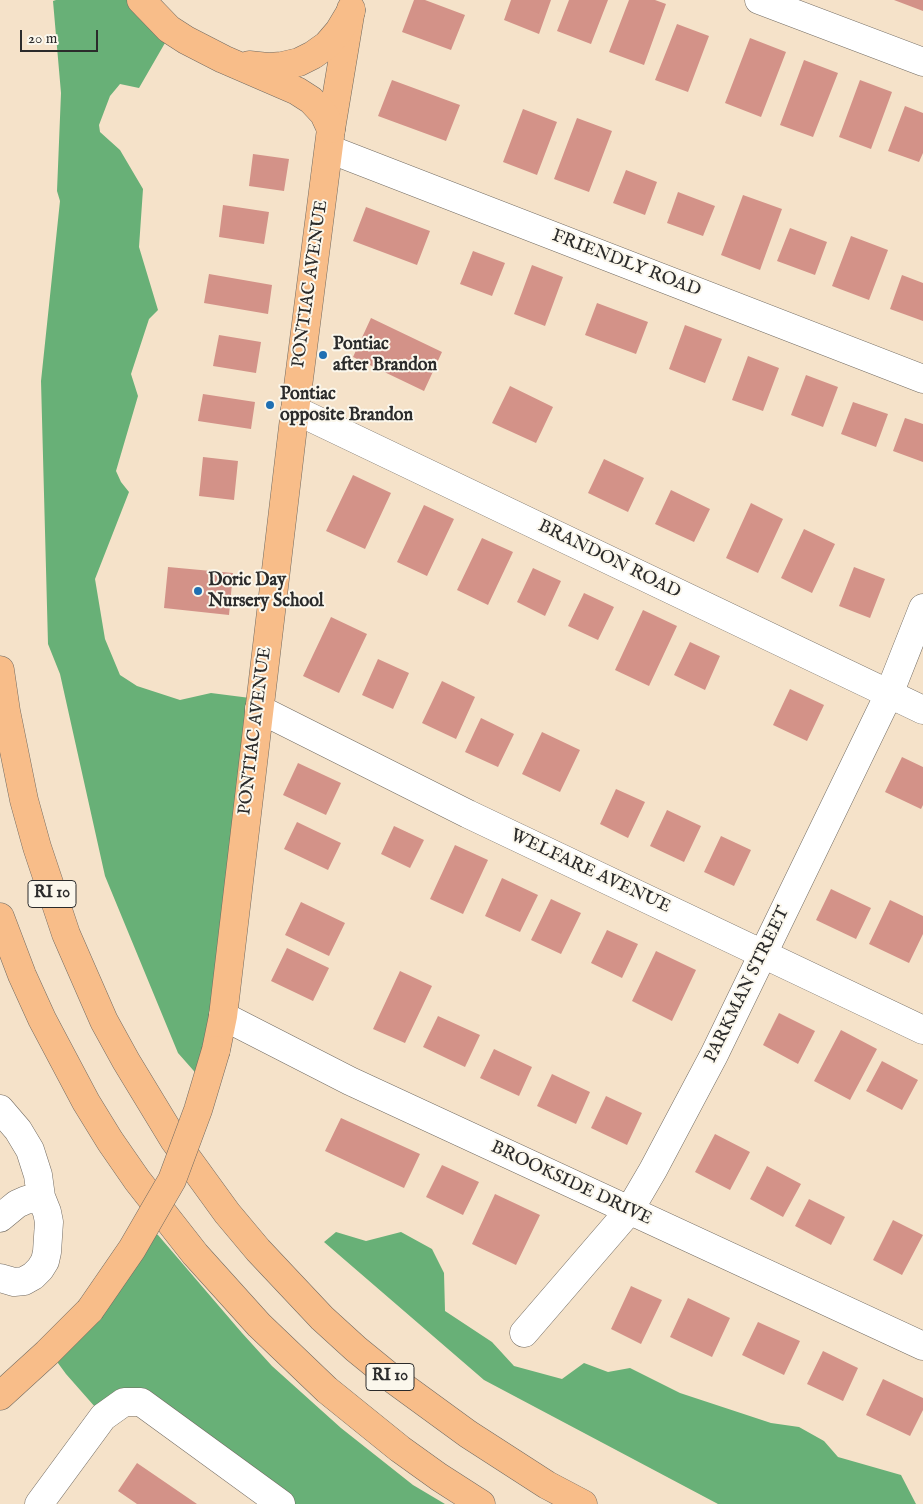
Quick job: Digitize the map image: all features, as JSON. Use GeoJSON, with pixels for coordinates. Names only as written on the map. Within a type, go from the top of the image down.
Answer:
{"type":"FeatureCollection","features":[{"type":"Feature","properties":{"kind":"main road"},"geometry":{"type":"LineString","coordinates":[[141,0],[169,29],[203,50],[296,91],[311,100],[324,114],[330,139]]}},
{"type":"Feature","properties":{"kind":"main road"},"geometry":{"type":"LineString","coordinates":[[223,59],[245,65],[268,67],[299,62],[327,45],[338,31],[352,5]]}},
{"type":"Feature","properties":{"kind":"main road","name":"PONTIAC AVENUE"},"geometry":{"type":"LineString","coordinates":[[0,1396],[90,1310],[132,1250],[172,1180],[198,1110],[216,1050],[223,1016],[295,410],[330,139],[352,5]]}},
{"type":"Feature","properties":{"kind":"main road","name":"RI 10"},"geometry":{"type":"LineString","coordinates":[[0,670],[6,711],[24,800],[37,847],[66,934],[104,1021],[130,1070],[174,1140],[227,1213],[258,1250],[322,1318],[356,1349],[394,1380],[468,1434],[539,1480],[583,1504]]}},
{"type":"Feature","properties":{"kind":"main road","name":"RI 10"},"geometry":{"type":"LineString","coordinates":[[0,917],[22,975],[42,1020],[86,1102],[137,1180],[195,1254],[259,1325],[327,1390],[400,1449],[481,1504]]}},
{"type":"Feature","properties":{"kind":"street"},"geometry":{"type":"LineString","coordinates":[[759,0],[923,62]]}},
{"type":"Feature","properties":{"kind":"street","name":"FRIENDLY ROAD"},"geometry":{"type":"LineString","coordinates":[[330,139],[923,379]]}},
{"type":"Feature","properties":{"kind":"street","name":"BRANDON ROAD"},"geometry":{"type":"LineString","coordinates":[[295,410],[923,710]]}},
{"type":"Feature","properties":{"kind":"street","name":"PARKMAN STREET"},"geometry":{"type":"LineString","coordinates":[[524,1333],[629,1211],[653,1170],[764,954],[889,694],[923,608]]}},
{"type":"Feature","properties":{"kind":"street","name":"WELFARE AVENUE"},"geometry":{"type":"LineString","coordinates":[[259,708],[468,814],[923,1030]]}},
{"type":"Feature","properties":{"kind":"street","name":"BROOKSIDE DRIVE"},"geometry":{"type":"LineString","coordinates":[[223,1016],[350,1081],[923,1346]]}},
{"type":"Feature","properties":{"kind":"street"},"geometry":{"type":"LineString","coordinates":[[0,1109],[18,1130],[30,1150],[49,1222],[47,1252],[45,1261],[40,1269],[24,1281],[14,1282],[0,1278]]}},
{"type":"Feature","properties":{"kind":"street"},"geometry":{"type":"LineString","coordinates":[[0,1218],[17,1204],[42,1197]]}},
{"type":"Feature","properties":{"kind":"street"},"geometry":{"type":"LineString","coordinates":[[39,1504],[103,1417],[124,1402],[141,1402],[281,1504]]}},
{"type":"Feature","properties":{"kind":"green space"},"geometry":{"type":"Polygon","coordinates":[[[139,0],[169,36],[139,88],[120,84],[110,96],[99,125],[100,132],[120,150],[143,189],[139,247],[158,310],[149,319],[131,374],[138,396],[116,471],[121,482],[129,492],[95,579],[105,639],[120,675],[137,686],[180,700],[211,693],[258,699],[208,1087],[178,1053],[105,876],[60,674],[48,644],[41,381],[60,201],[57,191],[61,93],[53,1],[139,0]]]}},
{"type":"Feature","properties":{"kind":"green space"},"geometry":{"type":"Polygon","coordinates":[[[152,1231],[158,1235],[272,1366],[341,1428],[413,1485],[445,1504],[285,1504],[134,1405],[103,1416],[55,1359],[152,1231]]]}},
{"type":"Feature","properties":{"kind":"green space"},"geometry":{"type":"Polygon","coordinates":[[[336,1232],[366,1241],[401,1232],[432,1249],[444,1273],[445,1311],[492,1342],[514,1366],[562,1379],[584,1363],[608,1372],[630,1368],[680,1393],[771,1423],[799,1427],[824,1441],[838,1457],[901,1475],[916,1504],[718,1504],[484,1380],[324,1242],[336,1232]]]}},
{"type":"Feature","properties":{"kind":"building"},"geometry":{"type":"Polygon","coordinates":[[[414,0],[425,0],[465,15],[451,50],[402,32],[414,0]]]}},
{"type":"Feature","properties":{"kind":"building"},"geometry":{"type":"Polygon","coordinates":[[[511,0],[551,0],[539,34],[504,20],[511,0]]]}},
{"type":"Feature","properties":{"kind":"building"},"geometry":{"type":"Polygon","coordinates":[[[569,0],[608,0],[591,44],[557,31],[569,0]]]}},
{"type":"Feature","properties":{"kind":"building"},"geometry":{"type":"Polygon","coordinates":[[[629,0],[655,0],[666,4],[644,65],[609,52],[629,0]]]}},
{"type":"Feature","properties":{"kind":"building"},"geometry":{"type":"Polygon","coordinates":[[[894,0],[923,0],[923,11],[894,0]]]}},
{"type":"Feature","properties":{"kind":"building"},"geometry":{"type":"Polygon","coordinates":[[[677,24],[709,36],[688,92],[655,80],[677,24]]]}},
{"type":"Feature","properties":{"kind":"building"},"geometry":{"type":"Polygon","coordinates":[[[750,38],[786,52],[761,117],[725,103],[750,38]]]}},
{"type":"Feature","properties":{"kind":"building"},"geometry":{"type":"Polygon","coordinates":[[[804,60],[838,73],[813,137],[780,125],[804,60]]]}},
{"type":"Feature","properties":{"kind":"building"},"geometry":{"type":"Polygon","coordinates":[[[392,80],[460,105],[446,141],[378,116],[392,80]]]}},
{"type":"Feature","properties":{"kind":"building"},"geometry":{"type":"Polygon","coordinates":[[[860,80],[892,92],[871,149],[839,137],[860,80]]]}},
{"type":"Feature","properties":{"kind":"building"},"geometry":{"type":"Polygon","coordinates":[[[905,106],[923,113],[923,153],[919,162],[888,151],[905,106]]]}},
{"type":"Feature","properties":{"kind":"building"},"geometry":{"type":"Polygon","coordinates":[[[523,109],[557,122],[537,175],[503,162],[523,109]]]}},
{"type":"Feature","properties":{"kind":"building"},"geometry":{"type":"Polygon","coordinates":[[[577,118],[612,131],[589,192],[554,179],[577,118]]]}},
{"type":"Feature","properties":{"kind":"building"},"geometry":{"type":"Polygon","coordinates":[[[253,154],[289,159],[284,191],[249,186],[253,154]]]}},
{"type":"Feature","properties":{"kind":"building"},"geometry":{"type":"Polygon","coordinates":[[[626,170],[657,182],[645,215],[613,203],[626,170]]]}},
{"type":"Feature","properties":{"kind":"building"},"geometry":{"type":"Polygon","coordinates":[[[678,192],[715,206],[703,236],[667,223],[678,192]]]}},
{"type":"Feature","properties":{"kind":"building"},"geometry":{"type":"Polygon","coordinates":[[[743,195],[782,209],[760,270],[721,255],[743,195]]]}},
{"type":"Feature","properties":{"kind":"building"},"geometry":{"type":"Polygon","coordinates":[[[223,205],[269,212],[264,244],[219,237],[223,205]]]}},
{"type":"Feature","properties":{"kind":"building"},"geometry":{"type":"Polygon","coordinates":[[[366,207],[430,231],[417,265],[353,241],[366,207]]]}},
{"type":"Feature","properties":{"kind":"building"},"geometry":{"type":"Polygon","coordinates":[[[790,228],[827,242],[815,275],[777,261],[790,228]]]}},
{"type":"Feature","properties":{"kind":"building"},"geometry":{"type":"Polygon","coordinates":[[[851,236],[888,250],[869,300],[832,286],[851,236]]]}},
{"type":"Feature","properties":{"kind":"building"},"geometry":{"type":"Polygon","coordinates":[[[473,251],[505,263],[492,296],[460,284],[473,251]]]}},
{"type":"Feature","properties":{"kind":"building"},"geometry":{"type":"Polygon","coordinates":[[[532,265],[563,277],[545,326],[514,314],[532,265]]]}},
{"type":"Feature","properties":{"kind":"building"},"geometry":{"type":"Polygon","coordinates":[[[209,274],[272,285],[268,314],[204,303],[209,274]]]}},
{"type":"Feature","properties":{"kind":"building"},"geometry":{"type":"Polygon","coordinates":[[[902,275],[923,283],[923,321],[890,309],[902,275]]]}},
{"type":"Feature","properties":{"kind":"building"},"geometry":{"type":"Polygon","coordinates":[[[597,303],[648,322],[636,354],[585,335],[597,303]]]}},
{"type":"Feature","properties":{"kind":"building"},"geometry":{"type":"Polygon","coordinates":[[[371,318],[442,352],[424,391],[353,357],[371,318]]]}},
{"type":"Feature","properties":{"kind":"building"},"geometry":{"type":"Polygon","coordinates":[[[685,325],[722,339],[705,383],[669,369],[685,325]]]}},
{"type":"Feature","properties":{"kind":"building"},"geometry":{"type":"Polygon","coordinates":[[[219,335],[261,342],[256,373],[213,366],[219,335]]]}},
{"type":"Feature","properties":{"kind":"building"},"geometry":{"type":"Polygon","coordinates":[[[748,356],[779,368],[763,411],[732,400],[748,356]]]}},
{"type":"Feature","properties":{"kind":"building"},"geometry":{"type":"Polygon","coordinates":[[[806,375],[838,387],[823,427],[791,415],[806,375]]]}},
{"type":"Feature","properties":{"kind":"building"},"geometry":{"type":"Polygon","coordinates":[[[510,386],[553,407],[536,443],[492,423],[510,386]]]}},
{"type":"Feature","properties":{"kind":"building"},"geometry":{"type":"Polygon","coordinates":[[[203,394],[255,402],[251,429],[198,421],[203,394]]]}},
{"type":"Feature","properties":{"kind":"building"},"geometry":{"type":"Polygon","coordinates":[[[853,402],[888,414],[876,447],[841,434],[853,402]]]}},
{"type":"Feature","properties":{"kind":"building"},"geometry":{"type":"Polygon","coordinates":[[[905,418],[923,424],[923,462],[893,451],[905,418]]]}},
{"type":"Feature","properties":{"kind":"building"},"geometry":{"type":"Polygon","coordinates":[[[203,457],[238,461],[234,500],[199,496],[203,457]]]}},
{"type":"Feature","properties":{"kind":"building"},"geometry":{"type":"Polygon","coordinates":[[[604,459],[644,478],[628,512],[588,493],[604,459]]]}},
{"type":"Feature","properties":{"kind":"building"},"geometry":{"type":"Polygon","coordinates":[[[353,475],[391,493],[365,549],[326,531],[353,475]]]}},
{"type":"Feature","properties":{"kind":"building"},"geometry":{"type":"Polygon","coordinates":[[[671,490],[710,509],[694,542],[655,524],[671,490]]]}},
{"type":"Feature","properties":{"kind":"building"},"geometry":{"type":"Polygon","coordinates":[[[751,503],[783,519],[758,573],[726,558],[751,503]]]}},
{"type":"Feature","properties":{"kind":"building"},"geometry":{"type":"Polygon","coordinates":[[[424,505],[454,519],[427,576],[397,562],[424,505]]]}},
{"type":"Feature","properties":{"kind":"building"},"geometry":{"type":"Polygon","coordinates":[[[804,529],[835,544],[812,593],[781,578],[804,529]]]}},
{"type":"Feature","properties":{"kind":"building"},"geometry":{"type":"Polygon","coordinates":[[[482,538],[513,552],[488,605],[457,590],[482,538]]]}},
{"type":"Feature","properties":{"kind":"building","name":"Doric Day Nursery School"},"geometry":{"type":"Polygon","coordinates":[[[168,567],[233,573],[229,615],[164,608],[168,567]]]}},
{"type":"Feature","properties":{"kind":"building"},"geometry":{"type":"Polygon","coordinates":[[[854,567],[885,579],[870,618],[839,606],[854,567]]]}},
{"type":"Feature","properties":{"kind":"building"},"geometry":{"type":"Polygon","coordinates":[[[533,568],[561,581],[545,616],[517,602],[533,568]]]}},
{"type":"Feature","properties":{"kind":"building"},"geometry":{"type":"Polygon","coordinates":[[[584,593],[614,607],[598,640],[568,626],[584,593]]]}},
{"type":"Feature","properties":{"kind":"building"},"geometry":{"type":"Polygon","coordinates":[[[643,610],[677,626],[649,686],[615,670],[643,610]]]}},
{"type":"Feature","properties":{"kind":"building"},"geometry":{"type":"Polygon","coordinates":[[[331,617],[367,634],[339,693],[303,676],[331,617]]]}},
{"type":"Feature","properties":{"kind":"building"},"geometry":{"type":"Polygon","coordinates":[[[690,642],[720,656],[705,690],[674,675],[690,642]]]}},
{"type":"Feature","properties":{"kind":"building"},"geometry":{"type":"Polygon","coordinates":[[[378,659],[409,673],[393,709],[362,695],[378,659]]]}},
{"type":"Feature","properties":{"kind":"building"},"geometry":{"type":"Polygon","coordinates":[[[442,681],[475,697],[456,739],[422,723],[442,681]]]}},
{"type":"Feature","properties":{"kind":"building"},"geometry":{"type":"Polygon","coordinates":[[[790,689],[824,705],[807,741],[773,725],[790,689]]]}},
{"type":"Feature","properties":{"kind":"building"},"geometry":{"type":"Polygon","coordinates":[[[481,718],[514,734],[498,767],[465,752],[481,718]]]}},
{"type":"Feature","properties":{"kind":"building"},"geometry":{"type":"Polygon","coordinates":[[[542,732],[580,750],[560,792],[522,774],[542,732]]]}},
{"type":"Feature","properties":{"kind":"building"},"geometry":{"type":"Polygon","coordinates":[[[902,757],[923,767],[923,805],[921,809],[885,792],[902,757]]]}},
{"type":"Feature","properties":{"kind":"building"},"geometry":{"type":"Polygon","coordinates":[[[298,763],[341,783],[326,815],[283,795],[298,763]]]}},
{"type":"Feature","properties":{"kind":"building"},"geometry":{"type":"Polygon","coordinates":[[[616,789],[645,802],[628,838],[600,824],[616,789]]]}},
{"type":"Feature","properties":{"kind":"building"},"geometry":{"type":"Polygon","coordinates":[[[667,810],[701,826],[684,862],[650,846],[667,810]]]}},
{"type":"Feature","properties":{"kind":"building"},"geometry":{"type":"Polygon","coordinates":[[[297,822],[341,843],[328,870],[284,849],[297,822]]]}},
{"type":"Feature","properties":{"kind":"building"},"geometry":{"type":"Polygon","coordinates":[[[394,826],[424,840],[410,868],[381,854],[394,826]]]}},
{"type":"Feature","properties":{"kind":"building"},"geometry":{"type":"Polygon","coordinates":[[[721,836],[751,850],[734,886],[704,872],[721,836]]]}},
{"type":"Feature","properties":{"kind":"building"},"geometry":{"type":"Polygon","coordinates":[[[455,845],[488,860],[463,914],[430,899],[455,845]]]}},
{"type":"Feature","properties":{"kind":"building"},"geometry":{"type":"Polygon","coordinates":[[[502,878],[538,895],[520,932],[485,916],[502,878]]]}},
{"type":"Feature","properties":{"kind":"building"},"geometry":{"type":"Polygon","coordinates":[[[831,889],[871,908],[856,939],[816,920],[831,889]]]}},
{"type":"Feature","properties":{"kind":"building"},"geometry":{"type":"Polygon","coordinates":[[[551,899],[581,913],[561,954],[531,940],[551,899]]]}},
{"type":"Feature","properties":{"kind":"building"},"geometry":{"type":"Polygon","coordinates":[[[890,900],[923,916],[923,934],[909,963],[869,944],[890,900]]]}},
{"type":"Feature","properties":{"kind":"building"},"geometry":{"type":"Polygon","coordinates":[[[301,902],[345,923],[329,956],[285,935],[301,902]]]}},
{"type":"Feature","properties":{"kind":"building"},"geometry":{"type":"Polygon","coordinates":[[[607,930],[638,944],[622,978],[591,963],[607,930]]]}},
{"type":"Feature","properties":{"kind":"building"},"geometry":{"type":"Polygon","coordinates":[[[287,948],[329,968],[313,1001],[271,981],[287,948]]]}},
{"type":"Feature","properties":{"kind":"building"},"geometry":{"type":"Polygon","coordinates":[[[656,951],[696,970],[672,1021],[632,1001],[656,951]]]}},
{"type":"Feature","properties":{"kind":"building"},"geometry":{"type":"Polygon","coordinates":[[[400,971],[432,986],[405,1043],[373,1029],[400,971]]]}},
{"type":"Feature","properties":{"kind":"building"},"geometry":{"type":"Polygon","coordinates":[[[779,1013],[815,1031],[798,1064],[763,1045],[779,1013]]]}},
{"type":"Feature","properties":{"kind":"building"},"geometry":{"type":"Polygon","coordinates":[[[438,1016],[480,1035],[465,1067],[423,1047],[438,1016]]]}},
{"type":"Feature","properties":{"kind":"building"},"geometry":{"type":"Polygon","coordinates":[[[841,1030],[877,1049],[850,1100],[814,1081],[841,1030]]]}},
{"type":"Feature","properties":{"kind":"building"},"geometry":{"type":"Polygon","coordinates":[[[494,1049],[532,1067],[519,1096],[480,1078],[494,1049]]]}},
{"type":"Feature","properties":{"kind":"building"},"geometry":{"type":"Polygon","coordinates":[[[882,1061],[918,1080],[902,1110],[866,1091],[882,1061]]]}},
{"type":"Feature","properties":{"kind":"building"},"geometry":{"type":"Polygon","coordinates":[[[552,1074],[590,1092],[576,1124],[537,1106],[552,1074]]]}},
{"type":"Feature","properties":{"kind":"building"},"geometry":{"type":"Polygon","coordinates":[[[606,1096],[642,1113],[627,1145],[591,1128],[606,1096]]]}},
{"type":"Feature","properties":{"kind":"building"},"geometry":{"type":"Polygon","coordinates":[[[341,1118],[420,1154],[404,1188],[325,1151],[341,1118]]]}},
{"type":"Feature","properties":{"kind":"building"},"geometry":{"type":"Polygon","coordinates":[[[715,1134],[750,1152],[730,1190],[695,1172],[715,1134]]]}},
{"type":"Feature","properties":{"kind":"building"},"geometry":{"type":"Polygon","coordinates":[[[442,1165],[479,1182],[463,1215],[426,1197],[442,1165]]]}},
{"type":"Feature","properties":{"kind":"building"},"geometry":{"type":"Polygon","coordinates":[[[767,1166],[801,1184],[783,1217],[750,1199],[767,1166]]]}},
{"type":"Feature","properties":{"kind":"building"},"geometry":{"type":"Polygon","coordinates":[[[495,1194],[540,1215],[516,1265],[472,1244],[495,1194]]]}},
{"type":"Feature","properties":{"kind":"building"},"geometry":{"type":"Polygon","coordinates":[[[809,1199],[845,1217],[831,1245],[795,1226],[809,1199]]]}},
{"type":"Feature","properties":{"kind":"building"},"geometry":{"type":"Polygon","coordinates":[[[893,1220],[923,1235],[902,1275],[873,1260],[893,1220]]]}},
{"type":"Feature","properties":{"kind":"building"},"geometry":{"type":"Polygon","coordinates":[[[631,1286],[662,1300],[641,1344],[611,1329],[631,1286]]]}},
{"type":"Feature","properties":{"kind":"building"},"geometry":{"type":"Polygon","coordinates":[[[688,1298],[730,1318],[712,1357],[670,1337],[688,1298]]]}},
{"type":"Feature","properties":{"kind":"building"},"geometry":{"type":"Polygon","coordinates":[[[758,1322],[800,1341],[784,1375],[742,1355],[758,1322]]]}},
{"type":"Feature","properties":{"kind":"building"},"geometry":{"type":"Polygon","coordinates":[[[823,1351],[858,1368],[843,1401],[807,1384],[823,1351]]]}},
{"type":"Feature","properties":{"kind":"building"},"geometry":{"type":"Polygon","coordinates":[[[883,1379],[923,1398],[923,1410],[910,1436],[866,1415],[883,1379]]]}},
{"type":"Feature","properties":{"kind":"building"},"geometry":{"type":"Polygon","coordinates":[[[137,1463],[197,1504],[137,1504],[118,1491],[137,1463]]]}},
{"type":"Feature","properties":{"kind":"place","name":"Pontiac after Brandon"},"geometry":{"type":"Point","coordinates":[323,355]}},
{"type":"Feature","properties":{"kind":"place","name":"Pontiac opposite Brandon"},"geometry":{"type":"Point","coordinates":[270,405]}},
{"type":"Feature","properties":{"kind":"place","name":"Doric Day Nursery School"},"geometry":{"type":"Point","coordinates":[198,591]}}]}
